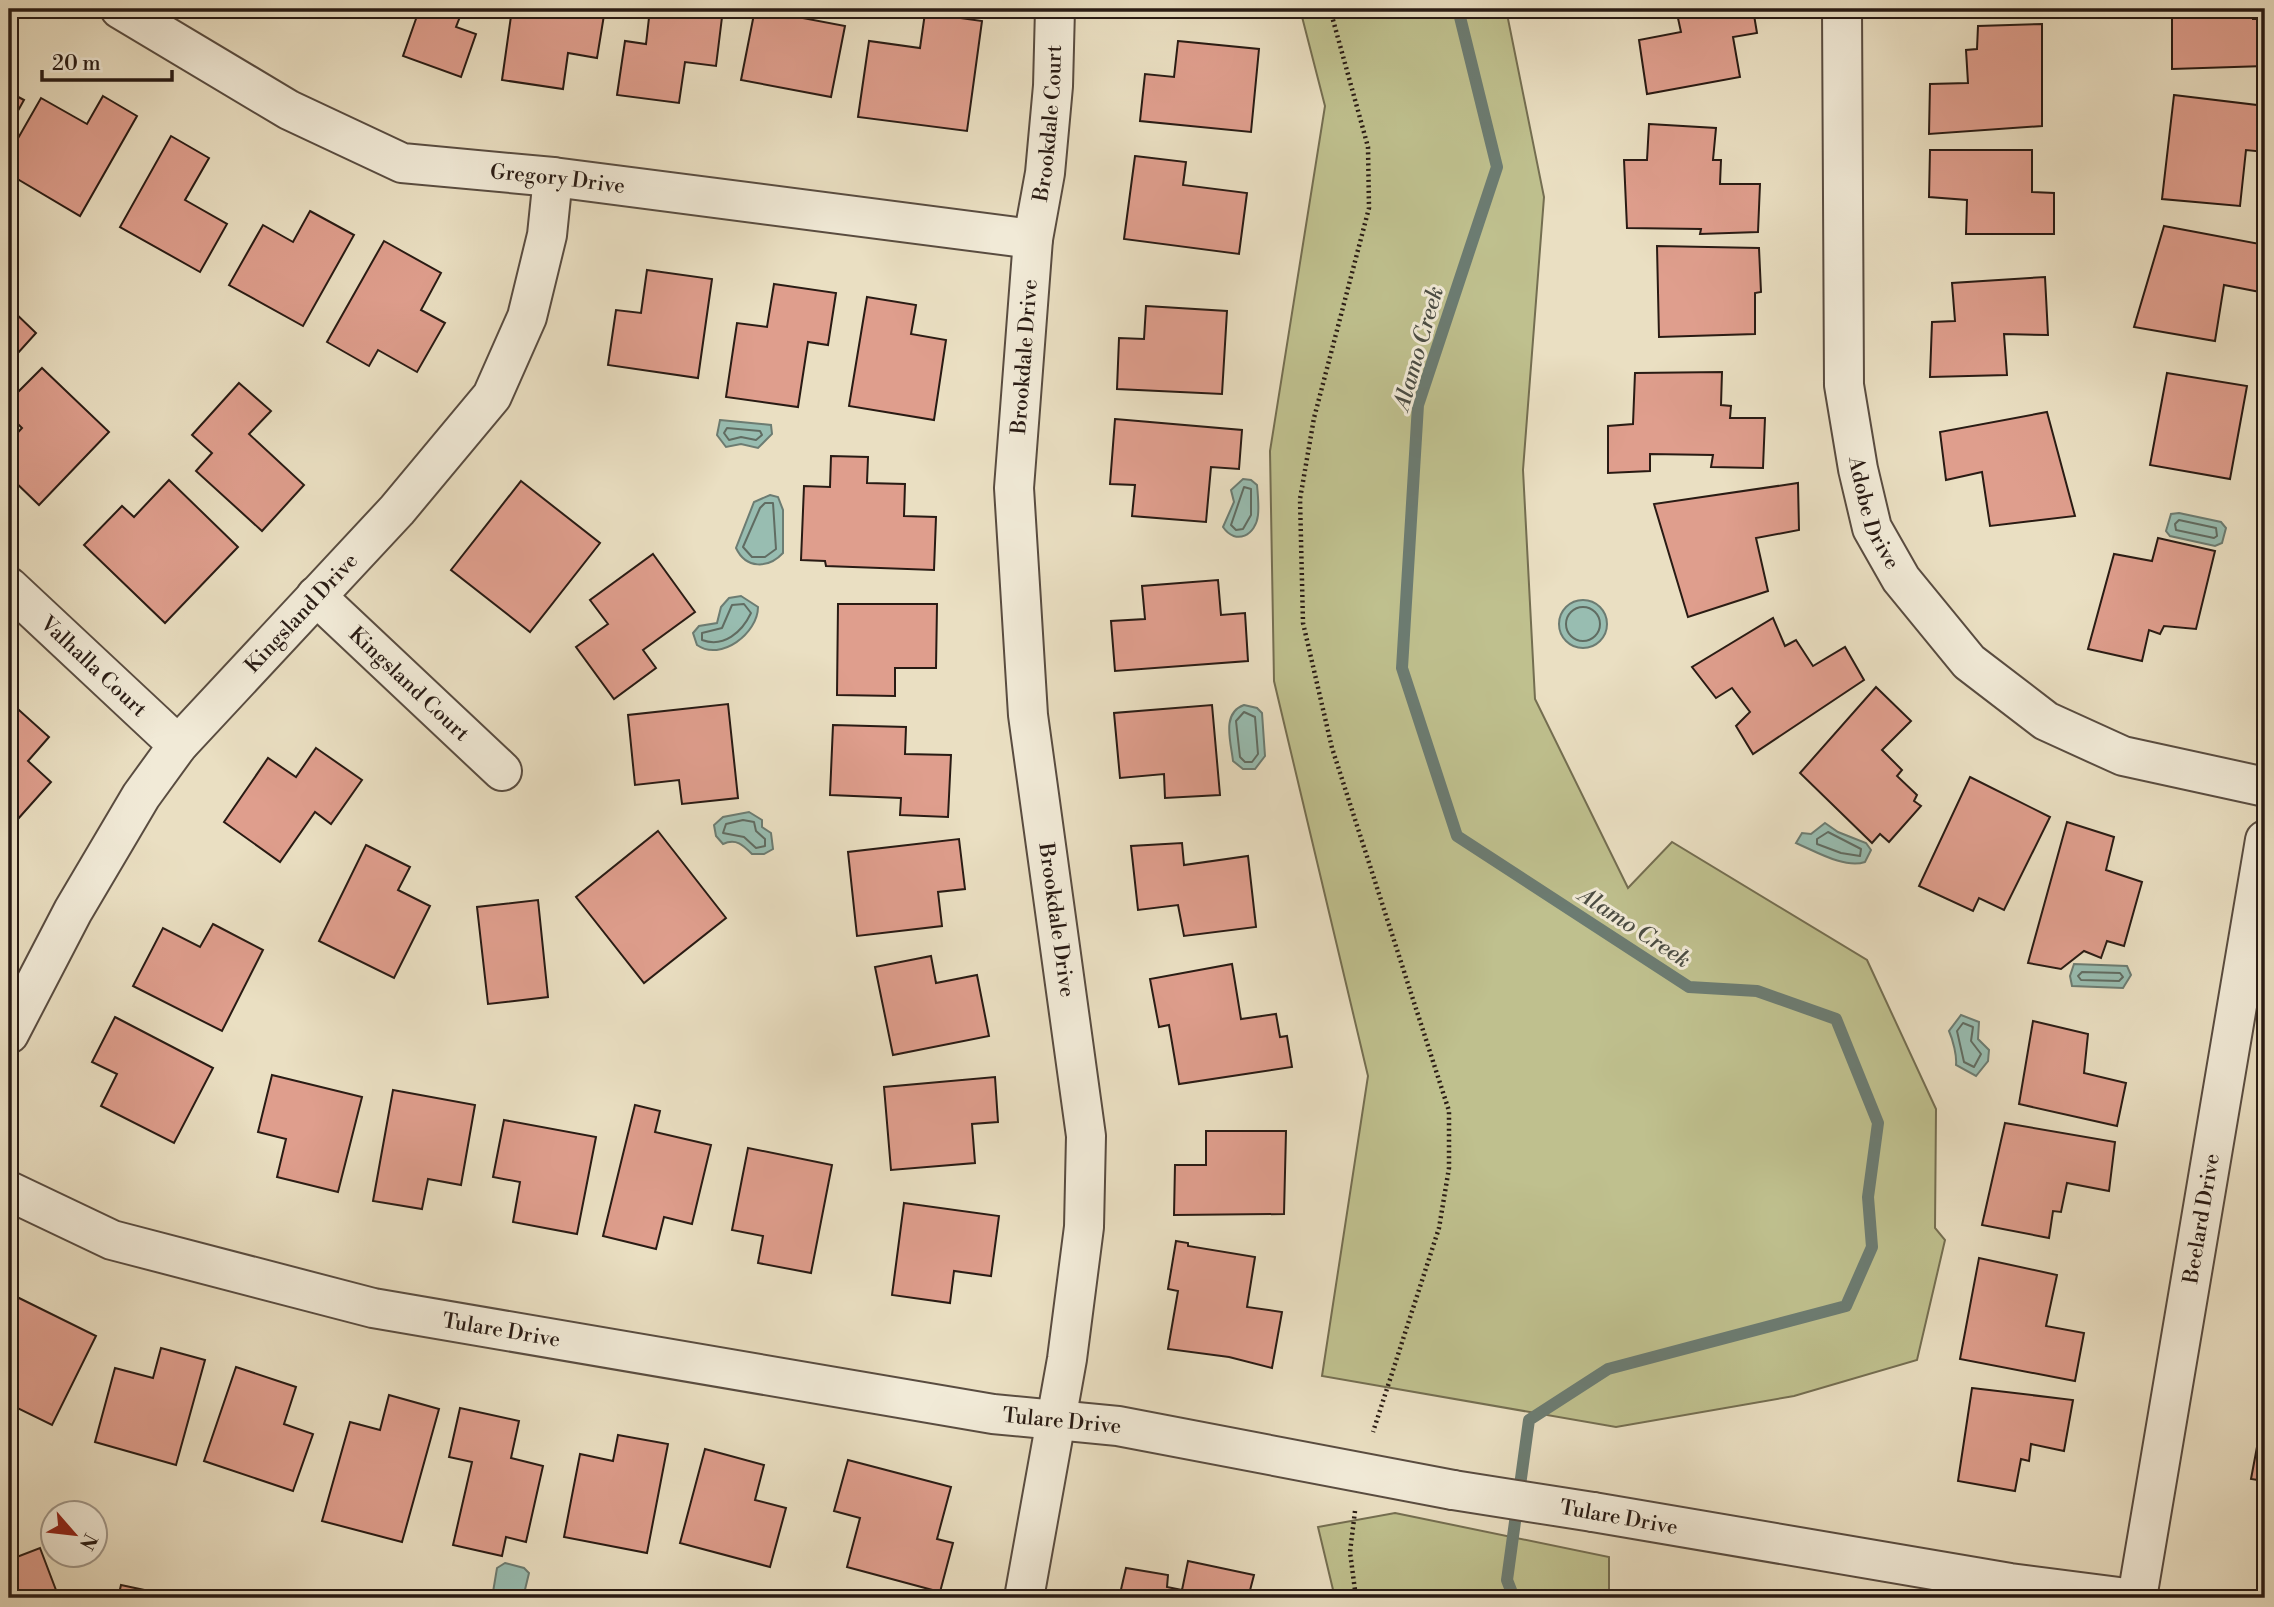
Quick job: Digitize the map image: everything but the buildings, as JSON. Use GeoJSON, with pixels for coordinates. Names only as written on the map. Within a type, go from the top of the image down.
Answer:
{"type":"FeatureCollection","features":[{"type":"Feature","properties":{"kind":"street","name":"Gregory Drive"},"geometry":{"type":"LineString","coordinates":[[120,9],[289,110],[402,163],[553,177],[1032,239]]}},
{"type":"Feature","properties":{"kind":"street","name":"Brookdale Court"},"geometry":{"type":"LineString","coordinates":[[1032,239],[1046,161],[1055,9]]}},
{"type":"Feature","properties":{"kind":"street","name":"Adobe Drive"},"geometry":{"type":"LineString","coordinates":[[1842,9],[1844,385],[1858,469],[1872,528],[1902,579],[1969,662],[2046,721],[2123,756],[2265,787]]}},
{"type":"Feature","properties":{"kind":"street","name":"Kingsland Drive"},"geometry":{"type":"LineString","coordinates":[[9,1034],[73,911],[141,796],[178,745],[397,510],[492,396],[527,317],[547,235],[553,177]]}},
{"type":"Feature","properties":{"kind":"street","name":"Brookdale Drive"},"geometry":{"type":"LineString","coordinates":[[1024,1598],[1059,1419],[1084,1227],[1086,1136],[1028,715],[1020,598],[1014,488],[1032,239]]}},
{"type":"Feature","properties":{"kind":"street","name":"Valhalla Court"},"geometry":{"type":"LineString","coordinates":[[9,587],[178,745]]}},
{"type":"Feature","properties":{"kind":"street","name":"Kingsland Court"},"geometry":{"type":"LineString","coordinates":[[316,596],[502,771]]}},
{"type":"Feature","properties":{"kind":"street","name":"Beelard Drive"},"geometry":{"type":"LineString","coordinates":[[2137,1598],[2265,840]]}},
{"type":"Feature","properties":{"kind":"street","name":"Tulare Drive"},"geometry":{"type":"LineString","coordinates":[[9,1191],[112,1240],[373,1308],[993,1414],[1118,1426],[1453,1490],[2010,1583],[2127,1598]]}},
{"type":"Feature","properties":{"kind":"path"},"geometry":{"type":"LineString","coordinates":[[1330,9],[1368,147],[1369,208],[1314,418],[1300,499],[1303,623],[1332,748],[1448,1111],[1449,1168],[1439,1227],[1360,1473],[1350,1552],[1356,1598]]}},
{"type":"Feature","properties":{"kind":"green space"},"geometry":{"type":"Polygon","coordinates":[[[1300,9],[1506,9],[1544,197],[1523,470],[1535,699],[1628,888],[1672,842],[1867,960],[1936,1109],[1935,1228],[1945,1240],[1917,1360],[1794,1396],[1616,1427],[1322,1376],[1368,1076],[1274,681],[1270,451],[1325,106],[1300,9]]]}},
{"type":"Feature","properties":{"kind":"green space"},"geometry":{"type":"Polygon","coordinates":[[[1395,1513],[1609,1557],[1609,1598],[1335,1598],[1318,1527],[1395,1513]]]}},
{"type":"Feature","properties":{"kind":"water"},"geometry":{"type":"Polygon","coordinates":[[[720,420],[771,425],[772,434],[758,448],[741,444],[726,447],[717,435],[720,420]]]}},
{"type":"Feature","properties":{"kind":"water"},"geometry":{"type":"Polygon","coordinates":[[[1243,479],[1251,480],[1257,485],[1258,511],[1254,528],[1245,536],[1239,537],[1228,533],[1223,527],[1234,502],[1231,490],[1243,479]]]}},
{"type":"Feature","properties":{"kind":"water"},"geometry":{"type":"Polygon","coordinates":[[[770,495],[778,497],[783,510],[783,553],[771,562],[751,563],[740,555],[736,548],[754,502],[770,495]]]}},
{"type":"Feature","properties":{"kind":"water"},"geometry":{"type":"Polygon","coordinates":[[[2179,513],[2221,522],[2226,528],[2222,543],[2215,546],[2170,536],[2166,531],[2171,514],[2179,513]]]}},
{"type":"Feature","properties":{"kind":"water"},"geometry":{"type":"Polygon","coordinates":[[[741,596],[758,607],[752,626],[745,635],[717,650],[697,645],[693,633],[699,626],[717,623],[721,607],[729,598],[741,596]]]}},
{"type":"Feature","properties":{"kind":"water"},"geometry":{"type":"Polygon","coordinates":[[[1583,600],[1600,607],[1607,624],[1600,641],[1583,648],[1566,641],[1559,624],[1566,607],[1583,600]]]}},
{"type":"Feature","properties":{"kind":"water"},"geometry":{"type":"Polygon","coordinates":[[[1244,705],[1257,708],[1262,713],[1265,756],[1255,769],[1243,769],[1233,761],[1230,721],[1232,714],[1244,705]]]}},
{"type":"Feature","properties":{"kind":"water"},"geometry":{"type":"Polygon","coordinates":[[[749,812],[762,820],[762,827],[771,833],[773,849],[764,854],[752,854],[736,842],[723,844],[716,836],[714,825],[723,817],[749,812]]]}},
{"type":"Feature","properties":{"kind":"water"},"geometry":{"type":"Polygon","coordinates":[[[1825,823],[1838,832],[1866,843],[1871,850],[1865,862],[1857,864],[1839,861],[1796,843],[1802,833],[1811,834],[1825,823]]]}},
{"type":"Feature","properties":{"kind":"water"},"geometry":{"type":"Polygon","coordinates":[[[2074,964],[2127,966],[2131,975],[2123,988],[2072,986],[2070,976],[2074,964]]]}},
{"type":"Feature","properties":{"kind":"water"},"geometry":{"type":"Polygon","coordinates":[[[1961,1015],[1979,1022],[1978,1039],[1989,1050],[1988,1061],[1976,1076],[1956,1065],[1949,1031],[1961,1015]]]}},
{"type":"Feature","properties":{"kind":"water"},"geometry":{"type":"Polygon","coordinates":[[[505,1563],[524,1568],[529,1573],[523,1598],[492,1598],[497,1568],[505,1563]]]}},
{"type":"Feature","properties":{"kind":"waterway","name":"Alamo Creek"},"geometry":{"type":"LineString","coordinates":[[1458,9],[1497,167],[1418,405],[1402,668],[1457,836],[1689,987],[1757,991],[1836,1019],[1878,1123],[1868,1197],[1872,1247],[1846,1306],[1608,1369],[1529,1420],[1507,1580],[1514,1598]]}}]}
